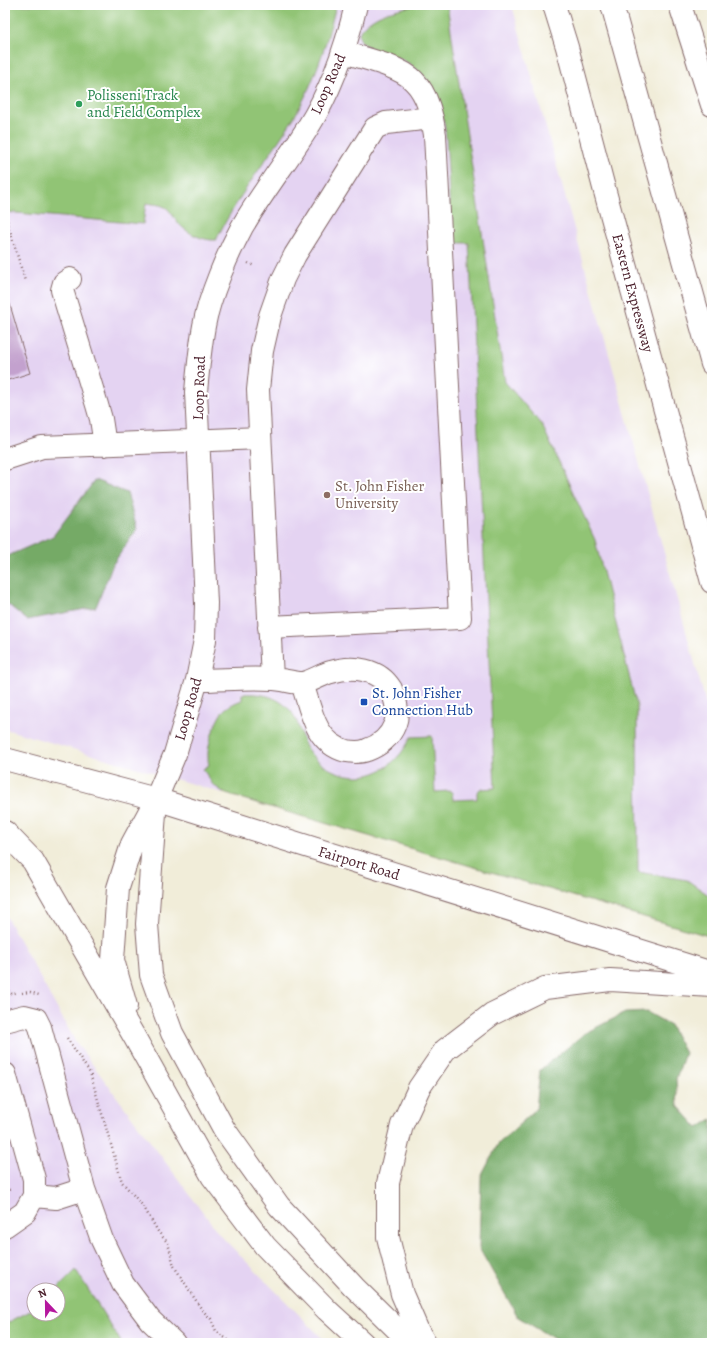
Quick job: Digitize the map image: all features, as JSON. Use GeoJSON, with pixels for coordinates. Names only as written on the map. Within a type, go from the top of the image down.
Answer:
{"type":"FeatureCollection","features":[{"type":"Feature","properties":{"kind":"main road","name":"Loop Road"},"geometry":{"type":"LineString","coordinates":[[156,799],[175,754],[197,680],[205,640],[206,603],[196,392],[198,360],[204,324],[216,285],[242,228],[264,192],[308,127],[330,88],[343,52],[356,5]]}},
{"type":"Feature","properties":{"kind":"main road","name":"Eastern Expressway"},"geometry":{"type":"LineString","coordinates":[[554,5],[567,47],[712,582]]}},
{"type":"Feature","properties":{"kind":"main road"},"geometry":{"type":"LineString","coordinates":[[612,5],[712,364]]}},
{"type":"Feature","properties":{"kind":"main road"},"geometry":{"type":"LineString","coordinates":[[680,5],[712,105]]}},
{"type":"Feature","properties":{"kind":"main road"},"geometry":{"type":"LineString","coordinates":[[269,627],[460,618],[435,142],[432,118],[425,97],[414,80],[392,67],[343,52]]}},
{"type":"Feature","properties":{"kind":"main road"},"geometry":{"type":"LineString","coordinates":[[272,679],[258,390],[262,351],[270,316],[283,279],[295,255],[375,128],[386,123],[432,118]]}},
{"type":"Feature","properties":{"kind":"main road"},"geometry":{"type":"LineString","coordinates":[[70,279],[64,283],[62,290],[101,419],[105,444]]}},
{"type":"Feature","properties":{"kind":"main road"},"geometry":{"type":"LineString","coordinates":[[5,459],[42,447],[260,438]]}},
{"type":"Feature","properties":{"kind":"main road"},"geometry":{"type":"LineString","coordinates":[[197,680],[272,679],[302,683],[332,671],[351,669],[365,670],[378,675],[388,684],[395,696],[397,710],[395,724],[388,736],[378,745],[365,751],[352,752],[338,749],[327,742],[318,731],[302,683]]}},
{"type":"Feature","properties":{"kind":"main road","name":"Fairport Road"},"geometry":{"type":"LineString","coordinates":[[5,759],[156,799],[712,973]]}},
{"type":"Feature","properties":{"kind":"main road"},"geometry":{"type":"LineString","coordinates":[[136,1038],[113,960],[118,888],[132,844],[156,799]]}},
{"type":"Feature","properties":{"kind":"main road"},"geometry":{"type":"LineString","coordinates":[[156,799],[147,924],[151,975],[172,1033],[224,1129],[279,1206],[354,1287],[411,1343]]}},
{"type":"Feature","properties":{"kind":"main road"},"geometry":{"type":"LineString","coordinates":[[5,832],[33,862],[136,1038],[212,1176],[265,1246],[327,1310],[363,1343]]}},
{"type":"Feature","properties":{"kind":"main road"},"geometry":{"type":"LineString","coordinates":[[425,1343],[418,1331],[402,1294],[388,1237],[388,1182],[402,1125],[419,1088],[445,1050],[492,1014],[545,988],[610,980],[712,986]]}},
{"type":"Feature","properties":{"kind":"main road"},"geometry":{"type":"LineString","coordinates":[[5,1021],[24,1016],[36,1019],[40,1027],[84,1190],[102,1240],[123,1284],[150,1320],[174,1343]]}},
{"type":"Feature","properties":{"kind":"main road"},"geometry":{"type":"LineString","coordinates":[[5,1074],[34,1179],[34,1196],[25,1212],[5,1226]]}},
{"type":"Feature","properties":{"kind":"main road"},"geometry":{"type":"LineString","coordinates":[[34,1196],[56,1198],[84,1190]]}},
{"type":"Feature","properties":{"kind":"path"},"geometry":{"type":"LineString","coordinates":[[6,217],[25,281]]}},
{"type":"Feature","properties":{"kind":"path"},"geometry":{"type":"LineString","coordinates":[[5,988],[12,994],[30,992],[40,996]]}},
{"type":"Feature","properties":{"kind":"path"},"geometry":{"type":"LineString","coordinates":[[65,1034],[90,1073],[122,1182],[143,1206],[159,1233],[168,1243],[174,1266],[202,1310],[211,1319],[216,1331],[228,1340],[236,1343]]}},
{"type":"Feature","properties":{"kind":"shaded area","name":"St. John Fisher University"},"geometry":{"type":"Polygon","coordinates":[[[5,5],[512,5],[712,725],[712,937],[5,729],[5,5]]]}},
{"type":"Feature","properties":{"kind":"shaded area"},"geometry":{"type":"Polygon","coordinates":[[[5,914],[75,1041],[220,1235],[327,1343],[5,1343],[5,914]]]}},
{"type":"Feature","properties":{"kind":"green space"},"geometry":{"type":"Polygon","coordinates":[[[5,5],[336,5],[323,52],[297,113],[232,210],[216,240],[211,240],[201,238],[191,233],[179,224],[167,208],[156,204],[146,203],[143,224],[5,212],[5,5]]]}},
{"type":"Feature","properties":{"kind":"green space"},"geometry":{"type":"Polygon","coordinates":[[[418,5],[447,5],[505,382],[542,425],[595,540],[637,707],[638,872],[687,880],[710,896],[712,899],[712,937],[226,794],[213,785],[203,769],[209,765],[209,745],[216,724],[222,713],[229,706],[242,700],[242,694],[254,694],[272,697],[287,707],[292,712],[298,723],[306,748],[321,764],[334,771],[346,775],[369,775],[380,771],[389,765],[405,748],[411,737],[432,736],[435,792],[452,792],[453,800],[477,799],[477,792],[480,789],[495,788],[469,243],[451,243],[445,127],[441,107],[432,87],[423,75],[411,65],[403,60],[371,48],[361,41],[359,36],[363,27],[371,20],[390,11],[418,5]]]}},
{"type":"Feature","properties":{"kind":"green space"},"geometry":{"type":"Polygon","coordinates":[[[95,480],[127,493],[137,529],[113,564],[96,607],[27,620],[5,602],[5,557],[53,536],[95,480]]]}},
{"type":"Feature","properties":{"kind":"green space"},"geometry":{"type":"Polygon","coordinates":[[[647,1012],[670,1025],[685,1053],[676,1079],[678,1106],[698,1128],[712,1119],[712,1338],[707,1343],[561,1343],[518,1317],[479,1248],[481,1177],[498,1144],[536,1109],[540,1070],[585,1033],[625,1013],[647,1012]]]}},
{"type":"Feature","properties":{"kind":"green space"},"geometry":{"type":"Polygon","coordinates":[[[76,1270],[121,1342],[5,1343],[5,1324],[26,1313],[26,1322],[66,1322],[66,1282],[64,1282],[76,1270]]]}},
{"type":"Feature","properties":{"kind":"building"},"geometry":{"type":"Polygon","coordinates":[[[5,288],[30,373],[5,381],[5,288]]]}},
{"type":"Feature","properties":{"kind":"place","name":"Polisseni Track and Field Complex"},"geometry":{"type":"Point","coordinates":[79,104]}},
{"type":"Feature","properties":{"kind":"place","name":"St. John Fisher University"},"geometry":{"type":"Point","coordinates":[327,495]}},
{"type":"Feature","properties":{"kind":"place","name":"St. John Fisher Connection Hub"},"geometry":{"type":"Point","coordinates":[364,702]}}]}
